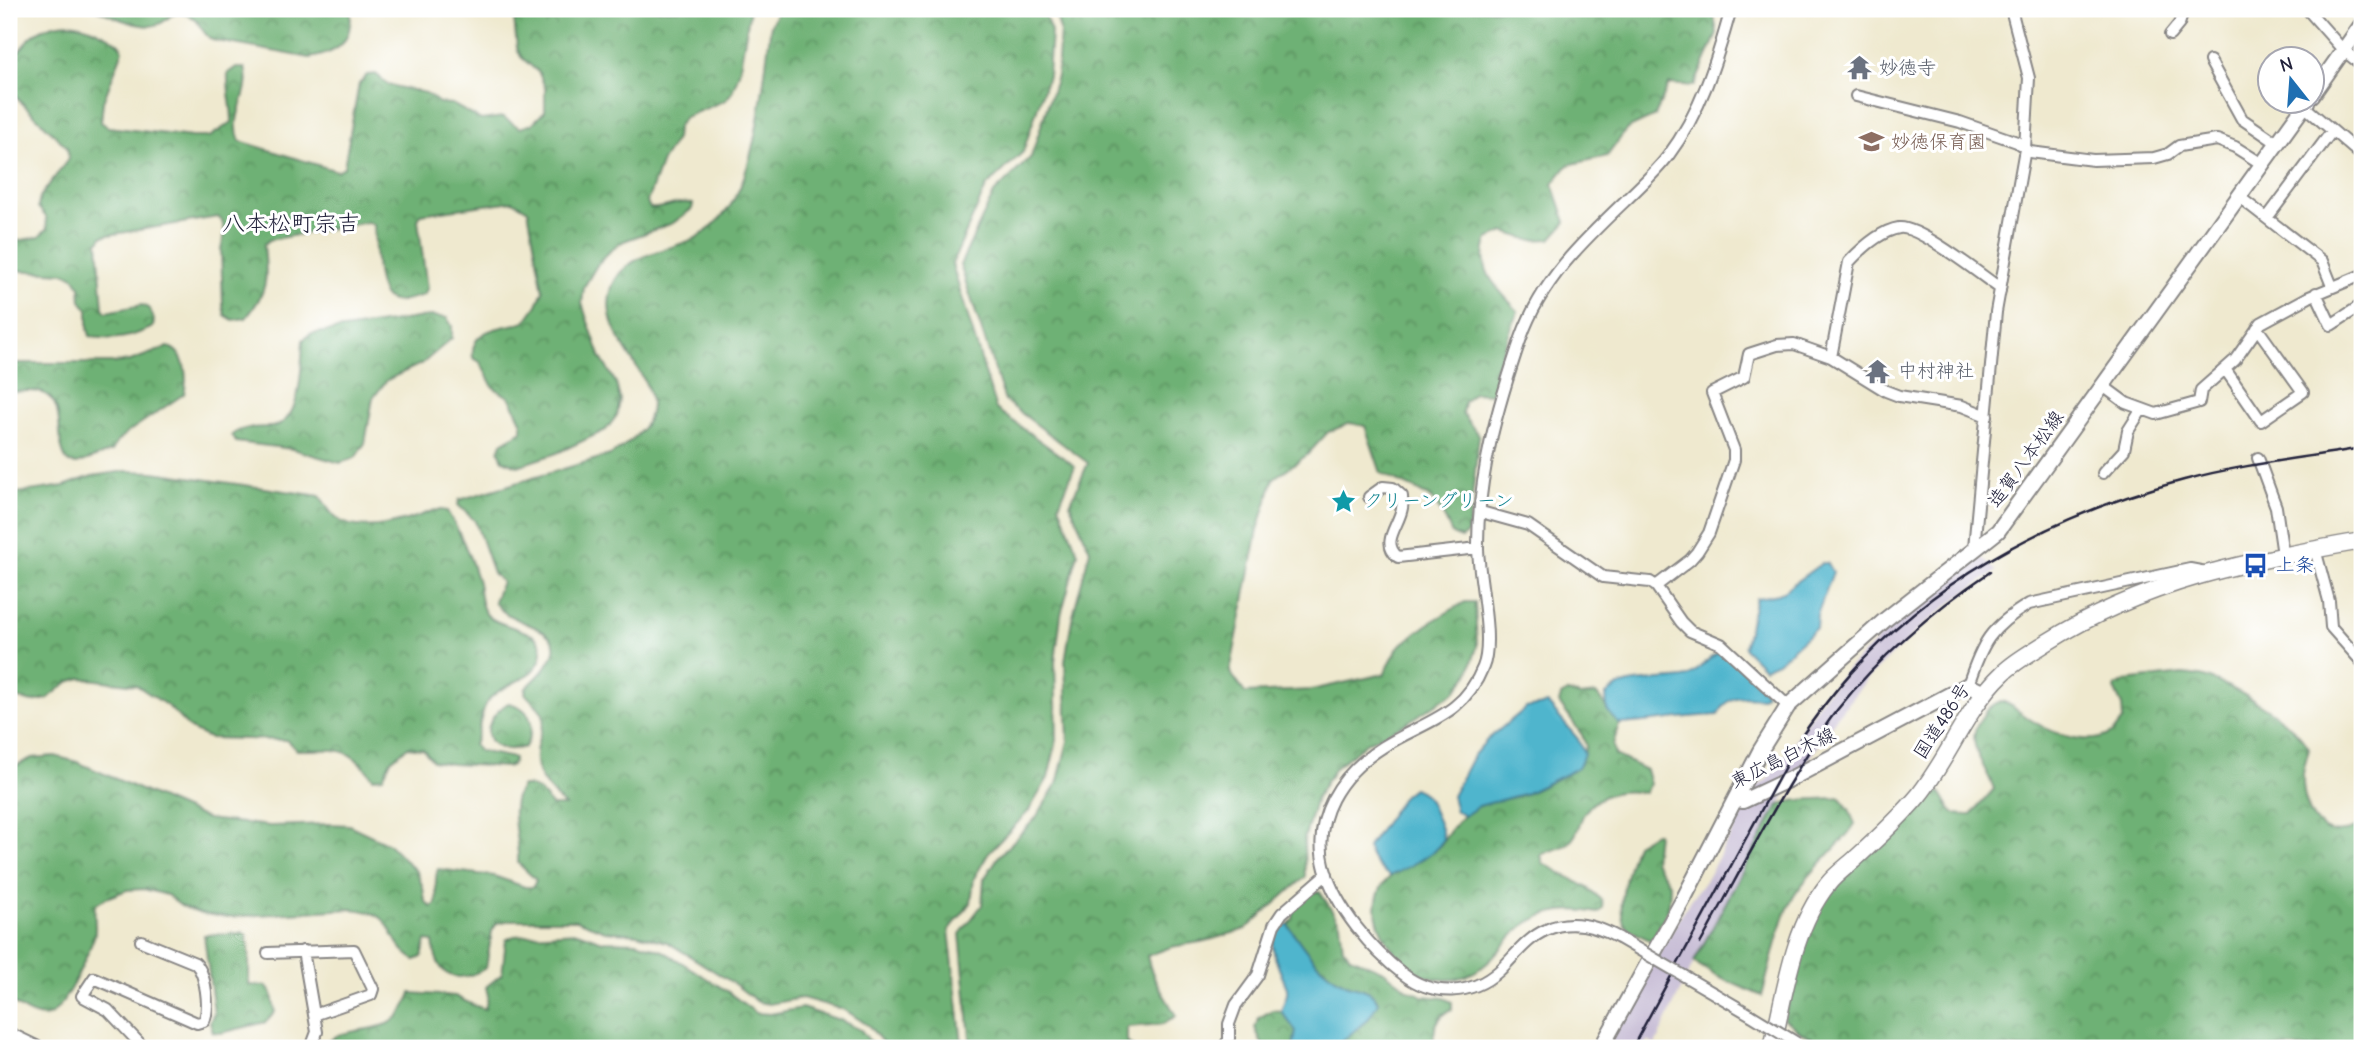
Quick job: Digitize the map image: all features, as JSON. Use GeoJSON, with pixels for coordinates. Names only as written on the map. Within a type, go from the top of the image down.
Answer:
{"type":"FeatureCollection","features":[{"type":"Feature","properties":{"kind":"highway","name":"国道486号"},"geometry":{"type":"LineString","coordinates":[[1772,1048],[1792,963],[1808,913],[1830,881],[1888,829],[1920,794],[1957,738],[1970,711],[2004,671],[2067,630],[2113,607],[2207,572],[2362,541]]}},
{"type":"Feature","properties":{"kind":"main road","name":"造賀八本松線"},"geometry":{"type":"LineString","coordinates":[[2326,74],[2362,24]]}},
{"type":"Feature","properties":{"kind":"main road","name":"造賀八本松線"},"geometry":{"type":"LineString","coordinates":[[1736,799],[1760,751],[1788,706],[1849,650],[1998,531],[2296,116]]}},
{"type":"Feature","properties":{"kind":"main road"},"geometry":{"type":"LineString","coordinates":[[1968,685],[1984,693]]}},
{"type":"Feature","properties":{"kind":"main road","name":"東広島白木線"},"geometry":{"type":"LineString","coordinates":[[1601,1048],[1736,799],[1743,801],[1794,777],[1968,685]]}},
{"type":"Feature","properties":{"kind":"main road"},"geometry":{"type":"LineString","coordinates":[[9,1035],[36,1048]]}},
{"type":"Feature","properties":{"kind":"street"},"geometry":{"type":"LineString","coordinates":[[1731,9],[1707,87],[1689,126],[1653,173],[1563,263],[1548,283],[1521,338],[1483,479],[1478,548],[1487,643],[1486,662],[1478,679],[1469,695],[1454,708],[1430,724],[1382,747],[1338,788],[1327,807],[1321,829],[1321,853],[1326,874],[1337,898],[1363,933],[1404,974],[1432,990],[1458,990],[1478,985],[1497,973],[1528,942],[1546,929],[1580,923],[1603,930],[1801,1046]]}},
{"type":"Feature","properties":{"kind":"street"},"geometry":{"type":"LineString","coordinates":[[1974,548],[2000,291],[2025,149],[2029,78],[2011,9]]}},
{"type":"Feature","properties":{"kind":"street"},"geometry":{"type":"LineString","coordinates":[[2170,35],[2179,24],[2184,9]]}},
{"type":"Feature","properties":{"kind":"street"},"geometry":{"type":"LineString","coordinates":[[2307,9],[2343,50],[2362,65]]}},
{"type":"Feature","properties":{"kind":"street"},"geometry":{"type":"LineString","coordinates":[[2210,61],[2242,119],[2277,143]]}},
{"type":"Feature","properties":{"kind":"street"},"geometry":{"type":"LineString","coordinates":[[1856,96],[1960,122],[2017,142],[2030,152],[2093,160],[2154,158],[2168,154],[2179,146],[2217,139],[2262,164]]}},
{"type":"Feature","properties":{"kind":"street"},"geometry":{"type":"LineString","coordinates":[[2320,116],[2332,131],[2362,156]]}},
{"type":"Feature","properties":{"kind":"street"},"geometry":{"type":"LineString","coordinates":[[2267,218],[2332,131]]}},
{"type":"Feature","properties":{"kind":"street"},"geometry":{"type":"LineString","coordinates":[[2238,196],[2322,261],[2332,286]]}},
{"type":"Feature","properties":{"kind":"street"},"geometry":{"type":"LineString","coordinates":[[1831,357],[1849,262],[1860,250],[1885,232],[1907,227],[1934,242],[2000,291]]}},
{"type":"Feature","properties":{"kind":"street"},"geometry":{"type":"LineString","coordinates":[[2103,386],[2126,403],[2156,414],[2199,402],[2201,390],[2235,360],[2261,323],[2316,293],[2362,275]]}},
{"type":"Feature","properties":{"kind":"street"},"geometry":{"type":"LineString","coordinates":[[2316,293],[2331,325],[2362,305]]}},
{"type":"Feature","properties":{"kind":"street"},"geometry":{"type":"LineString","coordinates":[[2225,369],[2262,421],[2303,392],[2257,328]]}},
{"type":"Feature","properties":{"kind":"street"},"geometry":{"type":"LineString","coordinates":[[1656,586],[1690,560],[1709,533],[1734,460],[1734,450],[1712,393],[1744,377],[1749,354],[1777,345],[1794,344],[1831,357],[1886,391],[1899,396],[1962,406],[1987,416]]}},
{"type":"Feature","properties":{"kind":"street"},"geometry":{"type":"LineString","coordinates":[[2103,473],[2124,450],[2128,431],[2142,409]]}},
{"type":"Feature","properties":{"kind":"street"},"geometry":{"type":"LineString","coordinates":[[2258,458],[2276,507],[2283,555]]}},
{"type":"Feature","properties":{"kind":"street"},"geometry":{"type":"LineString","coordinates":[[1369,497],[1383,487],[1393,488],[1402,496],[1402,508],[1389,542],[1398,557],[1478,548]]}},
{"type":"Feature","properties":{"kind":"street"},"geometry":{"type":"LineString","coordinates":[[1480,512],[1528,525],[1603,577],[1643,580],[1656,586],[1690,631],[1721,644],[1788,706]]}},
{"type":"Feature","properties":{"kind":"street"},"geometry":{"type":"LineString","coordinates":[[2315,549],[2329,601],[2333,631],[2362,662]]}},
{"type":"Feature","properties":{"kind":"street"},"geometry":{"type":"LineString","coordinates":[[1968,685],[1980,649],[2011,614],[2029,604],[2190,569],[2207,572]]}},
{"type":"Feature","properties":{"kind":"street"},"geometry":{"type":"LineString","coordinates":[[1223,1048],[1230,1040],[1229,1024],[1236,1005],[1258,975],[1274,925],[1282,913],[1326,874]]}},
{"type":"Feature","properties":{"kind":"street"},"geometry":{"type":"LineString","coordinates":[[141,941],[201,968],[208,1013],[204,1021],[197,1023],[94,978],[82,996],[108,1010],[144,1048]]}},
{"type":"Feature","properties":{"kind":"street"},"geometry":{"type":"LineString","coordinates":[[268,953],[354,950],[373,989],[371,995],[314,1015]]}},
{"type":"Feature","properties":{"kind":"street"},"geometry":{"type":"LineString","coordinates":[[303,951],[317,1032],[312,1048]]}},
{"type":"Feature","properties":{"kind":"shaded area"},"geometry":{"type":"Polygon","coordinates":[[[1982,558],[1996,571],[1919,629],[1869,677],[1838,715],[1778,806],[1694,962],[1655,1045],[1648,1041],[1645,1048],[1606,1048],[1683,911],[1707,878],[1758,786],[1769,778],[1823,697],[1847,669],[1906,612],[1982,558]]]}},
{"type":"Feature","properties":{"kind":"green space"},"geometry":{"type":"Polygon","coordinates":[[[97,9],[351,9],[351,20],[347,37],[337,48],[310,58],[212,40],[195,19],[184,14],[175,13],[161,23],[147,26],[97,9]]]}},
{"type":"Feature","properties":{"kind":"green space"},"geometry":{"type":"Polygon","coordinates":[[[513,9],[750,9],[739,73],[732,92],[726,100],[685,117],[677,127],[676,139],[662,161],[647,202],[650,208],[687,203],[693,204],[692,209],[673,223],[624,241],[612,249],[597,265],[584,287],[582,303],[587,319],[601,358],[616,383],[620,400],[617,415],[606,430],[557,453],[518,466],[503,460],[499,451],[502,443],[522,431],[522,423],[510,398],[493,387],[480,362],[473,358],[473,348],[476,340],[490,331],[525,322],[543,291],[528,210],[513,201],[421,214],[418,220],[427,289],[424,295],[402,301],[390,300],[381,288],[376,266],[374,225],[368,222],[269,240],[264,245],[266,276],[263,292],[246,318],[233,320],[225,315],[223,306],[221,249],[225,233],[218,217],[102,236],[98,243],[103,308],[106,312],[142,305],[150,309],[154,320],[153,327],[123,338],[90,336],[88,310],[81,301],[80,286],[75,278],[66,273],[9,270],[9,242],[39,237],[47,229],[46,217],[38,207],[40,197],[69,158],[67,147],[9,90],[9,61],[39,31],[55,25],[80,25],[108,37],[121,47],[123,50],[103,102],[101,122],[108,127],[209,137],[232,122],[228,73],[235,68],[245,68],[246,87],[237,122],[240,141],[337,171],[344,167],[359,84],[367,75],[376,74],[388,85],[426,93],[439,103],[452,104],[481,120],[503,117],[520,128],[532,124],[545,111],[545,87],[539,73],[521,57],[517,48],[513,9]]]}},
{"type":"Feature","properties":{"kind":"green space"},"geometry":{"type":"Polygon","coordinates":[[[778,9],[1043,9],[1051,32],[1048,76],[1023,152],[986,187],[952,264],[996,409],[1075,466],[1059,505],[1078,553],[1061,615],[1055,661],[1057,740],[1048,778],[1028,812],[990,851],[974,878],[971,903],[949,930],[962,1044],[958,1048],[887,1048],[869,1026],[845,1010],[802,998],[769,1004],[758,1002],[733,983],[667,942],[637,934],[605,931],[576,920],[511,920],[497,923],[492,931],[486,968],[457,977],[443,970],[435,954],[433,942],[426,941],[422,957],[415,960],[404,952],[385,921],[367,911],[350,909],[229,917],[201,914],[181,906],[167,895],[144,889],[127,890],[95,905],[95,933],[91,945],[75,981],[54,1012],[48,1016],[38,1016],[9,1000],[9,769],[32,758],[55,756],[77,762],[207,819],[270,826],[349,825],[389,844],[417,872],[425,901],[431,907],[436,904],[438,869],[494,876],[525,887],[533,887],[536,880],[518,863],[514,813],[517,794],[522,786],[532,787],[552,806],[565,806],[539,775],[536,757],[544,717],[525,693],[526,688],[546,667],[554,651],[552,640],[543,632],[503,611],[494,601],[502,582],[493,573],[475,521],[458,505],[459,500],[610,455],[638,434],[650,413],[649,393],[641,374],[616,333],[609,311],[612,287],[618,275],[637,260],[685,243],[704,233],[724,214],[735,198],[752,151],[771,25],[778,9]]]}},
{"type":"Feature","properties":{"kind":"green space"},"geometry":{"type":"Polygon","coordinates":[[[1054,9],[1713,9],[1717,34],[1694,86],[1669,84],[1655,116],[1627,129],[1607,156],[1568,165],[1553,184],[1566,222],[1551,239],[1530,240],[1504,232],[1488,239],[1484,260],[1487,270],[1496,287],[1518,311],[1496,368],[1496,385],[1491,394],[1473,393],[1464,402],[1462,413],[1479,436],[1468,533],[1461,538],[1452,534],[1432,500],[1381,473],[1365,426],[1350,423],[1328,432],[1307,455],[1274,478],[1258,530],[1230,672],[1245,693],[1311,690],[1384,674],[1399,646],[1431,622],[1465,602],[1475,602],[1477,647],[1468,675],[1455,692],[1405,724],[1366,743],[1335,768],[1316,798],[1304,840],[1305,877],[1246,929],[1206,941],[1171,947],[1147,956],[1155,980],[1176,1016],[1163,1024],[1127,1027],[1127,1042],[1134,1048],[971,1048],[960,934],[982,905],[984,879],[999,856],[1035,819],[1057,784],[1068,741],[1065,661],[1072,619],[1090,550],[1070,504],[1088,463],[1005,401],[960,265],[994,193],[1031,157],[1057,76],[1060,30],[1054,9]]]}},
{"type":"Feature","properties":{"kind":"green space"},"geometry":{"type":"Polygon","coordinates":[[[430,316],[447,318],[452,326],[452,338],[423,363],[387,380],[373,398],[365,443],[355,458],[340,463],[292,449],[236,442],[232,435],[240,430],[281,424],[289,416],[298,392],[303,340],[310,334],[430,316]]]}},
{"type":"Feature","properties":{"kind":"green space"},"geometry":{"type":"Polygon","coordinates":[[[168,347],[179,354],[182,360],[186,381],[184,394],[128,432],[112,451],[77,464],[69,463],[64,455],[56,406],[51,398],[35,391],[9,392],[9,363],[114,363],[130,361],[168,347]]]}},
{"type":"Feature","properties":{"kind":"green space"},"geometry":{"type":"Polygon","coordinates":[[[126,471],[154,472],[320,496],[336,518],[354,526],[387,525],[434,511],[447,511],[468,552],[482,606],[487,615],[493,620],[528,633],[540,643],[542,651],[535,669],[500,691],[486,704],[474,745],[479,751],[514,758],[513,764],[507,767],[433,761],[423,749],[408,747],[391,760],[383,777],[373,778],[355,759],[340,751],[297,750],[286,740],[209,738],[190,729],[169,707],[136,685],[81,678],[68,682],[47,699],[32,702],[9,698],[9,494],[64,486],[92,476],[126,471]]]}},
{"type":"Feature","properties":{"kind":"green space"},"geometry":{"type":"Polygon","coordinates":[[[2182,674],[2204,677],[2246,696],[2277,716],[2301,738],[2309,748],[2303,773],[2306,802],[2318,824],[2336,833],[2362,823],[2362,1048],[1830,1048],[1784,1019],[1797,961],[1818,905],[1901,819],[1932,793],[1940,792],[1954,812],[1971,815],[1994,789],[1977,754],[1974,736],[1981,718],[1990,708],[2001,701],[2054,732],[2079,739],[2091,739],[2112,733],[2123,720],[2122,706],[2115,687],[2125,681],[2182,674]]]}},
{"type":"Feature","properties":{"kind":"green space"},"geometry":{"type":"Polygon","coordinates":[[[1568,692],[1580,696],[1596,694],[1619,724],[1613,745],[1615,755],[1646,770],[1650,783],[1645,793],[1620,792],[1597,800],[1585,812],[1571,841],[1541,855],[1543,863],[1588,888],[1602,900],[1603,909],[1598,913],[1558,911],[1531,921],[1517,931],[1485,965],[1456,979],[1442,980],[1415,971],[1393,950],[1381,930],[1376,905],[1382,886],[1393,875],[1437,848],[1458,822],[1473,809],[1525,794],[1578,768],[1586,746],[1582,735],[1559,703],[1561,696],[1568,692]]]}},
{"type":"Feature","properties":{"kind":"green space"},"geometry":{"type":"Polygon","coordinates":[[[508,703],[522,709],[530,719],[531,732],[525,747],[500,748],[489,737],[491,720],[508,703]]]}},
{"type":"Feature","properties":{"kind":"green space"},"geometry":{"type":"Polygon","coordinates":[[[1839,797],[1849,809],[1855,825],[1794,896],[1779,931],[1762,996],[1716,976],[1694,962],[1778,806],[1801,800],[1839,797]]]}},
{"type":"Feature","properties":{"kind":"green space"},"geometry":{"type":"Polygon","coordinates":[[[1655,833],[1654,861],[1670,885],[1669,907],[1652,941],[1627,927],[1623,920],[1622,900],[1636,844],[1655,833]]]}},
{"type":"Feature","properties":{"kind":"green space"},"geometry":{"type":"Polygon","coordinates":[[[1313,892],[1320,892],[1340,923],[1343,948],[1351,957],[1384,971],[1409,990],[1452,1002],[1452,1009],[1442,1016],[1436,1025],[1435,1048],[1400,1048],[1377,1044],[1368,1048],[1334,1048],[1368,1019],[1378,1002],[1369,991],[1346,984],[1328,973],[1306,951],[1288,925],[1293,919],[1294,909],[1313,892]]]}},
{"type":"Feature","properties":{"kind":"green space"},"geometry":{"type":"Polygon","coordinates":[[[577,932],[603,941],[637,942],[663,951],[727,991],[756,1013],[770,1014],[802,1008],[861,1030],[875,1048],[322,1048],[339,1035],[391,1022],[405,1007],[411,993],[455,996],[485,1009],[488,996],[486,987],[502,974],[506,940],[514,936],[577,932]]]}},
{"type":"Feature","properties":{"kind":"green space"},"geometry":{"type":"Polygon","coordinates":[[[246,933],[249,985],[266,986],[272,994],[275,1012],[266,1022],[221,1033],[213,1032],[210,1022],[214,1012],[204,935],[246,933]]]}},
{"type":"Feature","properties":{"kind":"green space"},"geometry":{"type":"Polygon","coordinates":[[[1272,1010],[1281,1011],[1296,1031],[1293,1048],[1264,1048],[1255,1028],[1259,1018],[1272,1010]]]}},
{"type":"Feature","properties":{"kind":"water"},"geometry":{"type":"Polygon","coordinates":[[[1822,563],[1827,563],[1833,572],[1817,615],[1816,628],[1778,662],[1764,668],[1744,648],[1756,598],[1779,594],[1822,563]]]}},
{"type":"Feature","properties":{"kind":"water"},"geometry":{"type":"Polygon","coordinates":[[[1720,652],[1736,661],[1766,694],[1762,698],[1736,698],[1727,703],[1718,715],[1632,723],[1619,724],[1607,710],[1606,695],[1614,689],[1634,682],[1688,677],[1720,652]]]}},
{"type":"Feature","properties":{"kind":"water"},"geometry":{"type":"Polygon","coordinates":[[[1548,704],[1578,739],[1584,754],[1578,768],[1527,793],[1479,806],[1464,816],[1456,811],[1452,796],[1473,756],[1487,740],[1526,708],[1548,704]]]}},
{"type":"Feature","properties":{"kind":"water"},"geometry":{"type":"Polygon","coordinates":[[[1413,788],[1429,800],[1443,838],[1436,849],[1390,876],[1376,863],[1368,847],[1404,795],[1413,788]]]}},
{"type":"Feature","properties":{"kind":"water"},"geometry":{"type":"Polygon","coordinates":[[[1284,924],[1288,925],[1306,951],[1328,973],[1346,984],[1369,992],[1378,1003],[1368,1019],[1334,1048],[1293,1048],[1296,1031],[1281,1011],[1287,988],[1273,945],[1277,930],[1284,924]]]}},
{"type":"Feature","properties":{"kind":"railway"},"geometry":{"type":"LineString","coordinates":[[1632,1048],[1801,737],[1864,659],[1934,597],[2012,547],[2096,508],[2206,474],[2362,448]]}},
{"type":"Feature","properties":{"kind":"railway"},"geometry":{"type":"LineString","coordinates":[[1700,944],[1777,806],[1817,738],[1837,710],[1871,671],[1908,635],[1990,572]]}},
{"type":"Feature","properties":{"kind":"place","name":"妙徳寺"},"geometry":{"type":"Point","coordinates":[1859,68]}},
{"type":"Feature","properties":{"kind":"place","name":"妙徳保育園"},"geometry":{"type":"Point","coordinates":[1871,142]}},
{"type":"Feature","properties":{"kind":"place","name":"中村神社"},"geometry":{"type":"Point","coordinates":[1878,371]}},
{"type":"Feature","properties":{"kind":"place","name":"クリーングリーン"},"geometry":{"type":"Point","coordinates":[1344,501]}},
{"type":"Feature","properties":{"kind":"place","name":"上条"},"geometry":{"type":"Point","coordinates":[2256,565]}},
{"type":"Feature","properties":{"kind":"district","name":"八本松町宗吉"},"geometry":{"type":"Point","coordinates":[291,223]}}]}
